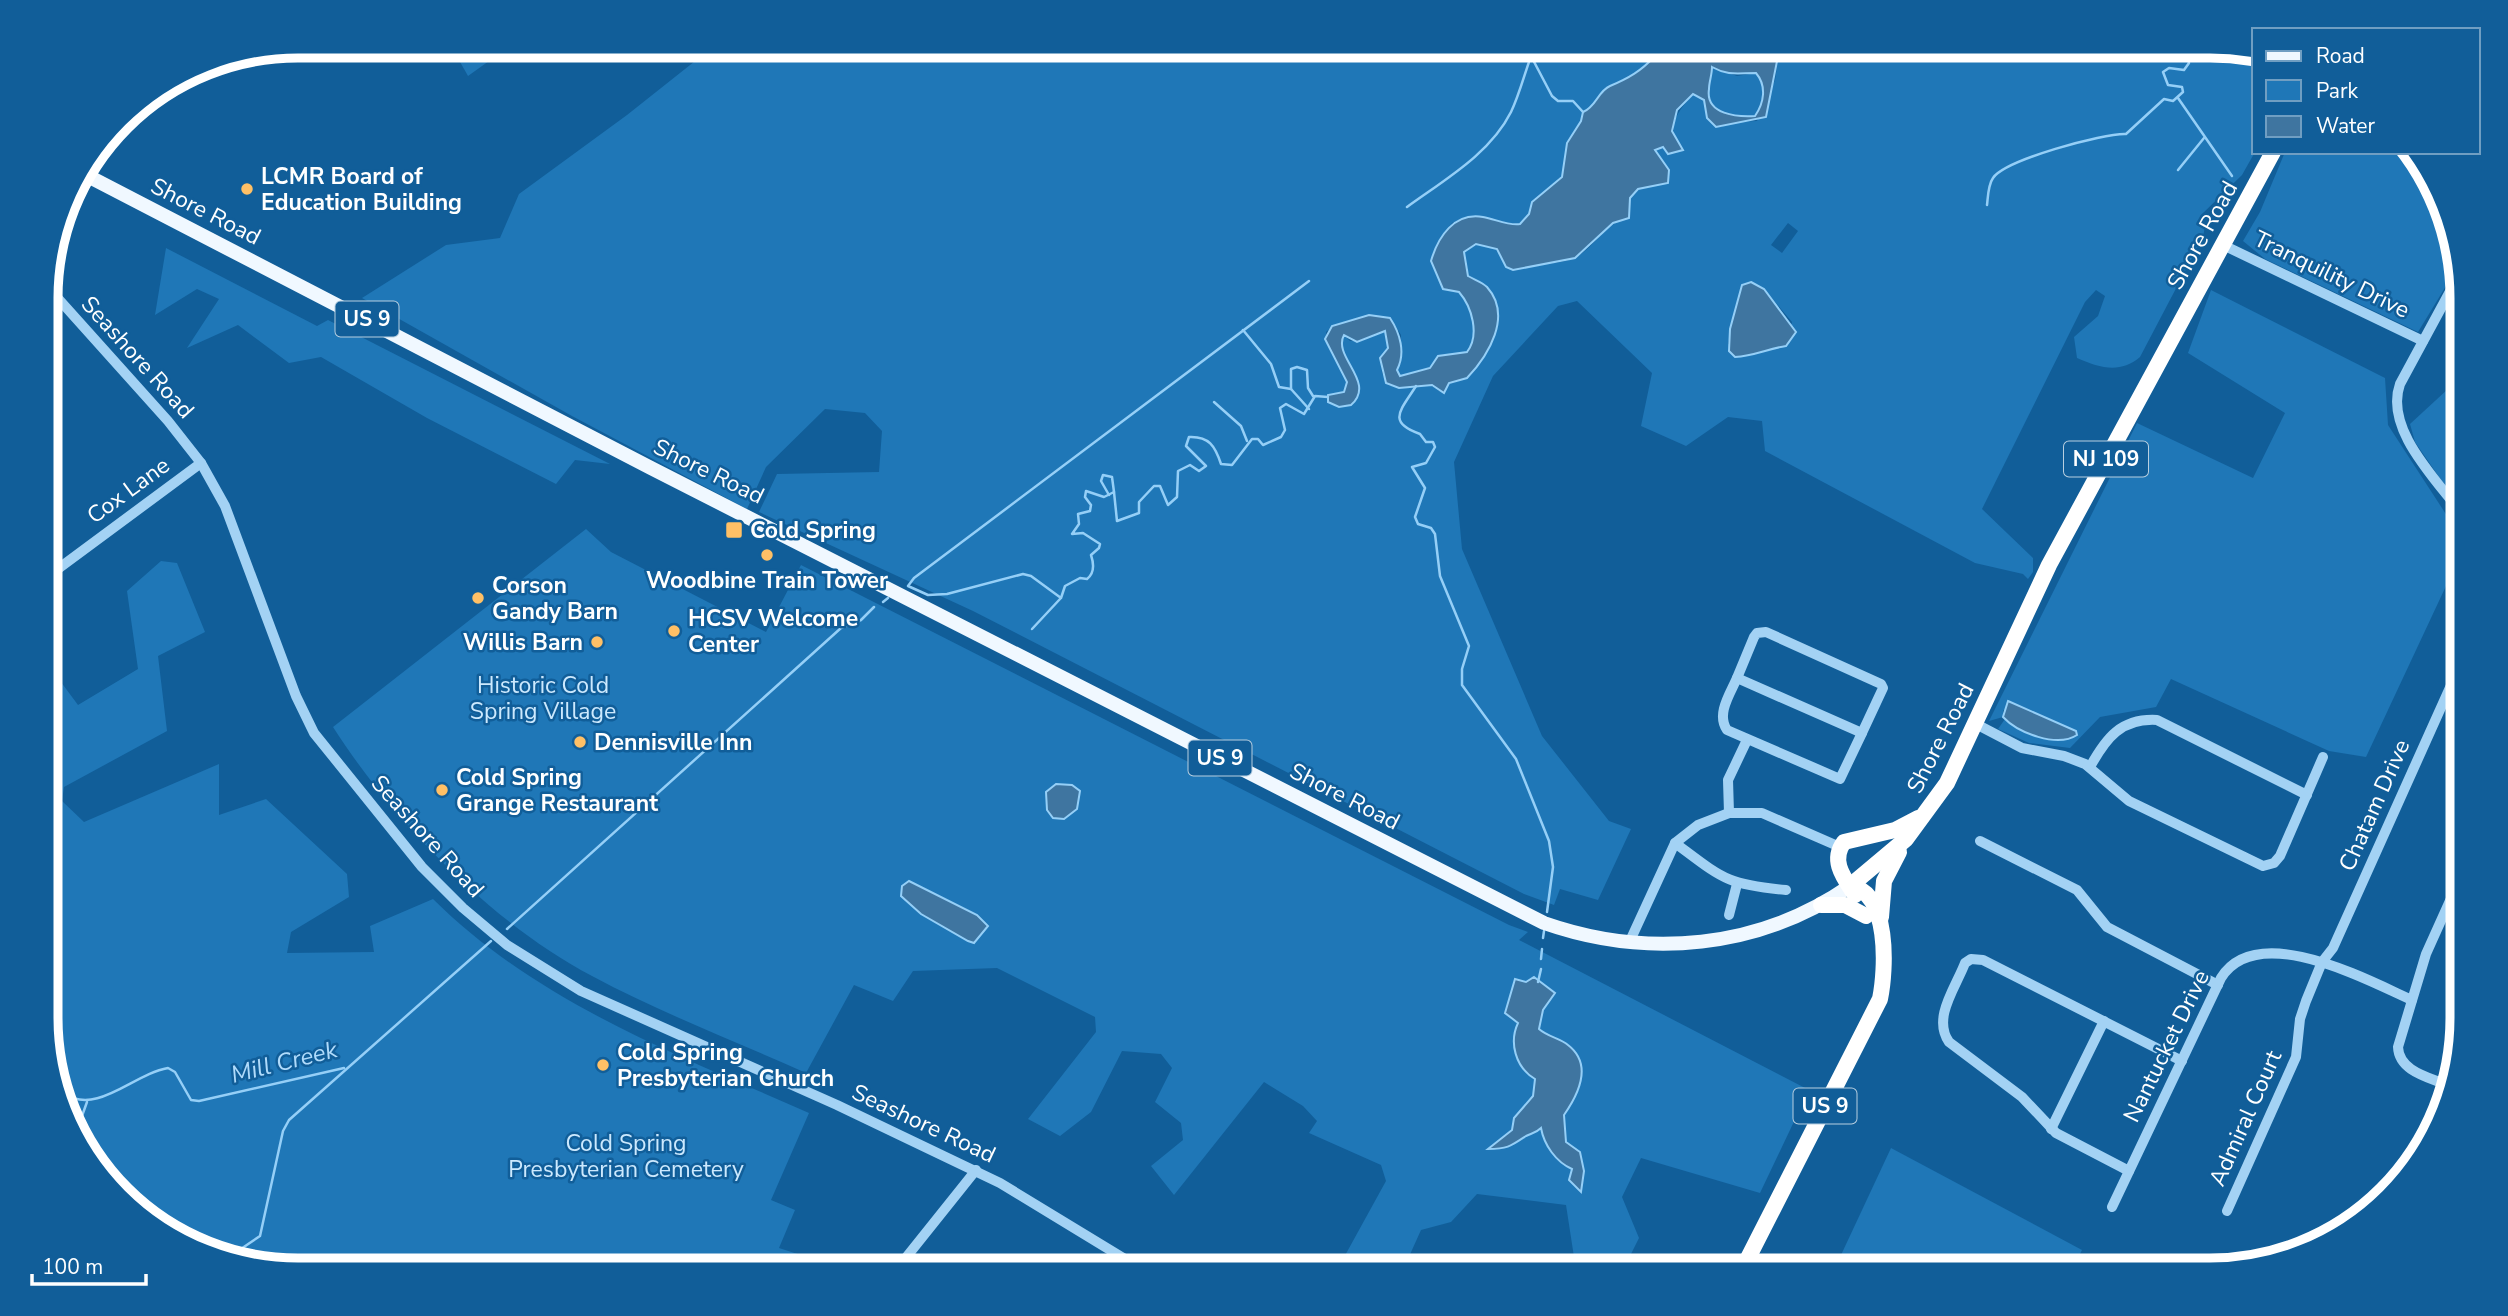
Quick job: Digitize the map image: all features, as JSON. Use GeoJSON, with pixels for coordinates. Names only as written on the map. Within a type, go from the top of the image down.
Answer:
{"type":"FeatureCollection","features":[{"type":"Feature","properties":{"kind":"highway","name":"Shore Road"},"geometry":{"type":"LineString","coordinates":[[1850,886],[1906,839],[1953,772],[2049,565],[2272,154]]}},
{"type":"Feature","properties":{"kind":"highway"},"geometry":{"type":"LineString","coordinates":[[1866,916],[1838,863],[1840,847],[1849,839],[1895,830],[1926,813]]}},
{"type":"Feature","properties":{"kind":"highway"},"geometry":{"type":"LineString","coordinates":[[1883,936],[1882,889],[1906,839]]}},
{"type":"Feature","properties":{"kind":"highway","name":"US 9"},"geometry":{"type":"LineString","coordinates":[[1748,1258],[1868,1021],[1876,1012],[1885,977],[1883,936],[1868,897],[1860,888],[1850,886]]}},
{"type":"Feature","properties":{"kind":"highway"},"geometry":{"type":"LineString","coordinates":[[1821,905],[1844,905],[1866,916]]}},
{"type":"Feature","properties":{"kind":"highway","name":"US 9"},"geometry":{"type":"LineString","coordinates":[[1866,916],[1876,961],[1868,1021]]}},
{"type":"Feature","properties":{"kind":"main road","name":"Shore Road"},"geometry":{"type":"LineString","coordinates":[[90,177],[1523,914],[1566,930],[1629,943],[1684,944],[1725,939],[1770,927],[1821,905],[1850,886]]}},
{"type":"Feature","properties":{"kind":"street","name":"Tranquility Drive"},"geometry":{"type":"LineString","coordinates":[[2223,245],[2423,341]]}},
{"type":"Feature","properties":{"kind":"street"},"geometry":{"type":"LineString","coordinates":[[2450,292],[2400,384],[2396,412],[2400,427],[2450,497]]}},
{"type":"Feature","properties":{"kind":"street","name":"Seashore Road"},"geometry":{"type":"LineString","coordinates":[[58,298],[168,421],[201,463],[225,506],[296,696],[314,733],[422,867],[463,908],[507,945],[581,991],[976,1170],[1123,1258]]}},
{"type":"Feature","properties":{"kind":"street","name":"Cox Lane"},"geometry":{"type":"LineString","coordinates":[[58,568],[201,463]]}},
{"type":"Feature","properties":{"kind":"street"},"geometry":{"type":"LineString","coordinates":[[1766,632],[1881,684],[1883,688],[1862,733],[1842,776],[1837,780],[1727,730],[1721,717],[1757,633],[1766,632]]}},
{"type":"Feature","properties":{"kind":"street"},"geometry":{"type":"LineString","coordinates":[[1737,678],[1862,733]]}},
{"type":"Feature","properties":{"kind":"street","name":"Chatam Drive"},"geometry":{"type":"LineString","coordinates":[[2322,962],[2333,948],[2450,690]]}},
{"type":"Feature","properties":{"kind":"street"},"geometry":{"type":"LineString","coordinates":[[2090,767],[2102,744],[2118,729],[2137,721],[2157,720],[2307,794]]}},
{"type":"Feature","properties":{"kind":"street"},"geometry":{"type":"LineString","coordinates":[[1976,724],[2022,748],[2064,756],[2090,767],[2129,801],[2263,866],[2278,859],[2323,758]]}},
{"type":"Feature","properties":{"kind":"street"},"geometry":{"type":"LineString","coordinates":[[1729,813],[1728,780],[1747,740]]}},
{"type":"Feature","properties":{"kind":"street"},"geometry":{"type":"LineString","coordinates":[[1629,943],[1675,843],[1688,831],[1729,813],[1754,812],[1771,816],[1840,847]]}},
{"type":"Feature","properties":{"kind":"street"},"geometry":{"type":"LineString","coordinates":[[1980,841],[2077,890],[2107,927],[2218,985]]}},
{"type":"Feature","properties":{"kind":"street"},"geometry":{"type":"LineString","coordinates":[[1675,843],[1722,879],[1737,884],[1786,890]]}},
{"type":"Feature","properties":{"kind":"street"},"geometry":{"type":"LineString","coordinates":[[1729,915],[1737,884]]}},
{"type":"Feature","properties":{"kind":"street"},"geometry":{"type":"LineString","coordinates":[[2441,1082],[2409,1068],[2400,1059],[2398,1047],[2426,954],[2450,901]]}},
{"type":"Feature","properties":{"kind":"street","name":"Nantucket Drive"},"geometry":{"type":"LineString","coordinates":[[2112,1207],[2218,985],[2232,964],[2248,955],[2292,955],[2322,962],[2412,1000]]}},
{"type":"Feature","properties":{"kind":"street"},"geometry":{"type":"LineString","coordinates":[[2129,1171],[2051,1129],[2022,1097],[1945,1036],[1943,1016],[1962,960],[1983,960],[2182,1061]]}},
{"type":"Feature","properties":{"kind":"street","name":"Admiral Court"},"geometry":{"type":"LineString","coordinates":[[2227,1211],[2296,1057],[2300,1019],[2322,962]]}},
{"type":"Feature","properties":{"kind":"street"},"geometry":{"type":"LineString","coordinates":[[2051,1129],[2104,1021]]}},
{"type":"Feature","properties":{"kind":"street"},"geometry":{"type":"LineString","coordinates":[[906,1258],[976,1170]]}},
{"type":"Feature","properties":{"kind":"green space"},"geometry":{"type":"Polygon","coordinates":[[[458,58],[493,58],[468,76],[458,58]]]}},
{"type":"Feature","properties":{"kind":"green space"},"geometry":{"type":"Polygon","coordinates":[[[699,58],[1653,58],[1637,75],[1618,85],[1582,114],[1581,121],[1567,143],[1562,176],[1532,202],[1529,214],[1520,224],[1463,218],[1452,223],[1431,262],[1440,283],[1461,293],[1470,305],[1473,330],[1467,352],[1441,355],[1430,368],[1400,376],[1397,370],[1401,362],[1401,335],[1393,322],[1369,315],[1333,326],[1326,332],[1327,343],[1347,382],[1344,392],[1330,394],[1327,398],[1328,402],[1339,407],[1351,405],[1342,340],[1344,335],[1350,341],[1360,341],[1385,331],[1388,348],[1381,358],[1382,373],[1388,385],[1428,385],[1439,391],[1449,383],[1467,378],[1491,336],[1496,312],[1493,300],[1484,288],[1469,276],[1464,252],[1478,244],[1500,250],[1504,264],[1551,263],[1576,257],[1613,224],[1629,217],[1630,198],[1638,189],[1664,184],[1665,164],[1655,150],[1663,147],[1668,154],[1677,153],[1675,121],[1693,94],[1704,100],[1706,114],[1720,127],[1733,122],[1757,121],[1775,80],[1778,58],[2226,58],[2252,61],[2254,154],[2242,175],[2200,216],[2205,226],[2203,237],[2140,357],[2125,366],[2110,368],[2077,358],[2074,337],[2098,316],[2105,296],[2096,290],[2085,302],[1982,509],[2033,558],[2033,572],[2028,579],[2023,574],[1975,563],[1765,451],[1762,421],[1728,417],[1686,446],[1641,426],[1652,373],[1577,301],[1558,306],[1493,376],[1454,462],[1462,549],[1542,736],[1609,821],[1631,829],[1598,900],[1560,889],[1554,905],[1524,894],[973,611],[759,512],[777,474],[879,472],[882,431],[865,413],[825,409],[766,467],[747,509],[572,416],[362,298],[446,245],[500,238],[519,194],[627,115],[699,58]],[[1788,223],[1771,245],[1782,253],[1798,231],[1788,223]],[[1751,282],[1733,321],[1728,344],[1766,348],[1786,346],[1792,322],[1764,289],[1751,282]]]}},
{"type":"Feature","properties":{"kind":"green space"},"geometry":{"type":"Polygon","coordinates":[[[1712,67],[1737,76],[1756,73],[1763,94],[1755,116],[1724,113],[1712,104],[1709,89],[1712,67]]]}},
{"type":"Feature","properties":{"kind":"green space"},"geometry":{"type":"Polygon","coordinates":[[[2284,154],[2402,154],[2432,206],[2442,236],[2449,281],[2418,332],[2265,259],[2243,241],[2260,212],[2284,154]]]}},
{"type":"Feature","properties":{"kind":"green space"},"geometry":{"type":"Polygon","coordinates":[[[166,248],[317,326],[328,320],[610,464],[575,460],[556,484],[427,418],[321,357],[289,363],[238,325],[187,348],[219,299],[197,289],[155,315],[166,248]]]}},
{"type":"Feature","properties":{"kind":"green space"},"geometry":{"type":"Polygon","coordinates":[[[2211,290],[2385,378],[2388,425],[2450,520],[2446,586],[2366,757],[2329,751],[2171,679],[2156,707],[2100,717],[2070,748],[2029,743],[1998,729],[2005,719],[2044,738],[2003,710],[2003,717],[1989,721],[2137,423],[2253,478],[2285,413],[2188,353],[2211,290]]]}},
{"type":"Feature","properties":{"kind":"green space"},"geometry":{"type":"Polygon","coordinates":[[[2450,387],[2450,493],[2415,442],[2410,424],[2450,387]]]}},
{"type":"Feature","properties":{"kind":"green space","name":"Historic Cold Spring Village"},"geometry":{"type":"Polygon","coordinates":[[[586,529],[611,552],[766,632],[801,565],[1509,925],[1528,932],[1519,940],[1809,1090],[1760,1193],[1641,1158],[1622,1197],[1639,1238],[1629,1258],[1574,1258],[1566,1205],[1477,1194],[1451,1222],[1421,1230],[1408,1258],[1344,1258],[1386,1181],[1381,1165],[1309,1133],[1317,1121],[1303,1106],[1264,1082],[1174,1195],[1151,1166],[1183,1140],[1181,1123],[1155,1102],[1172,1068],[1161,1054],[1122,1051],[1091,1112],[1060,1136],[1028,1119],[1096,1032],[1095,1017],[997,968],[913,971],[893,1001],[854,985],[806,1073],[671,1015],[592,976],[517,928],[482,899],[415,834],[385,799],[333,727],[586,529]]]}},
{"type":"Feature","properties":{"kind":"green space","name":"Cold Spring Presbyterian Cemetery"},"geometry":{"type":"Polygon","coordinates":[[[161,561],[177,563],[205,632],[158,656],[167,731],[64,787],[62,801],[84,822],[219,764],[219,815],[266,799],[347,874],[349,897],[291,932],[287,953],[374,952],[370,926],[433,899],[474,936],[563,997],[659,1047],[809,1113],[771,1200],[795,1210],[779,1248],[810,1258],[267,1256],[221,1246],[192,1233],[164,1218],[140,1199],[98,1152],[76,1110],[66,1080],[58,1018],[58,678],[78,705],[138,669],[127,591],[161,561]]]}},
{"type":"Feature","properties":{"kind":"green space"},"geometry":{"type":"Polygon","coordinates":[[[1891,1148],[2082,1250],[2078,1258],[1840,1258],[1891,1148]]]}},
{"type":"Feature","properties":{"kind":"water"},"geometry":{"type":"Polygon","coordinates":[[[1653,58],[1734,58],[1744,61],[1752,58],[1778,58],[1766,117],[1716,127],[1707,118],[1704,100],[1693,94],[1677,110],[1672,131],[1683,150],[1668,154],[1663,147],[1655,150],[1669,170],[1668,183],[1638,189],[1630,198],[1629,218],[1613,223],[1575,258],[1513,270],[1506,267],[1497,249],[1476,244],[1464,252],[1468,276],[1487,287],[1498,310],[1495,335],[1483,359],[1467,378],[1449,383],[1444,393],[1432,385],[1399,388],[1386,383],[1380,358],[1388,348],[1385,331],[1357,342],[1344,335],[1344,352],[1357,379],[1358,396],[1351,405],[1339,407],[1328,402],[1328,395],[1344,392],[1347,382],[1325,339],[1332,326],[1369,315],[1390,318],[1401,343],[1397,370],[1400,376],[1430,368],[1438,356],[1467,352],[1474,330],[1471,313],[1459,292],[1443,289],[1431,261],[1438,243],[1449,228],[1464,218],[1483,217],[1520,224],[1529,214],[1532,202],[1562,177],[1567,143],[1581,121],[1583,112],[1591,107],[1606,88],[1645,66],[1653,58]],[[1712,67],[1709,98],[1712,104],[1724,113],[1755,116],[1763,94],[1762,83],[1756,73],[1723,72],[1712,67]]]}},
{"type":"Feature","properties":{"kind":"water"},"geometry":{"type":"Polygon","coordinates":[[[1751,282],[1764,289],[1796,332],[1786,346],[1735,357],[1729,351],[1730,329],[1742,285],[1751,282]]]}},
{"type":"Feature","properties":{"kind":"water"},"geometry":{"type":"Polygon","coordinates":[[[2008,701],[2076,731],[2077,735],[2059,740],[2028,733],[2003,717],[2008,701]]]}},
{"type":"Feature","properties":{"kind":"water"},"geometry":{"type":"Polygon","coordinates":[[[1056,784],[1072,785],[1080,791],[1077,809],[1064,819],[1053,818],[1047,810],[1046,792],[1056,784]]]}},
{"type":"Feature","properties":{"kind":"water"},"geometry":{"type":"Polygon","coordinates":[[[909,881],[977,915],[988,926],[974,943],[968,941],[921,914],[901,896],[902,886],[909,881]]]}},
{"type":"Feature","properties":{"kind":"water"},"geometry":{"type":"Polygon","coordinates":[[[1534,977],[1555,993],[1543,1010],[1539,1029],[1568,1045],[1576,1053],[1582,1071],[1578,1089],[1564,1115],[1566,1142],[1580,1152],[1584,1171],[1581,1192],[1569,1180],[1572,1169],[1552,1152],[1541,1128],[1509,1146],[1488,1149],[1512,1130],[1514,1118],[1533,1096],[1535,1079],[1518,1061],[1514,1046],[1518,1023],[1505,1013],[1515,979],[1526,982],[1534,977]]]}},
{"type":"Feature","properties":{"kind":"waterway"},"geometry":{"type":"LineString","coordinates":[[1407,207],[1451,176],[1491,141],[1515,104],[1531,58]]}},
{"type":"Feature","properties":{"kind":"waterway"},"geometry":{"type":"LineString","coordinates":[[1532,58],[1552,96],[1558,101],[1573,101],[1583,112]]}},
{"type":"Feature","properties":{"kind":"waterway"},"geometry":{"type":"LineString","coordinates":[[1987,205],[1991,181],[2001,171],[2055,149],[2126,134],[2164,99],[2173,101],[2183,92],[2182,87],[2168,85],[2163,72],[2169,68],[2184,70],[2189,63],[2188,58]]}},
{"type":"Feature","properties":{"kind":"waterway"},"geometry":{"type":"LineString","coordinates":[[2178,98],[2232,176]]}},
{"type":"Feature","properties":{"kind":"waterway"},"geometry":{"type":"LineString","coordinates":[[2178,170],[2204,138]]}},
{"type":"Feature","properties":{"kind":"waterway","name":"Mill Creek"},"geometry":{"type":"LineString","coordinates":[[1309,281],[914,578],[908,586],[928,595],[947,594],[1023,574],[1031,576],[1061,598],[1065,586],[1080,578],[1090,577],[1093,568],[1091,555],[1100,544],[1083,533],[1072,534],[1079,524],[1078,514],[1090,511],[1091,505],[1085,497],[1086,491],[1104,497],[1114,492],[1117,521],[1139,513],[1139,502],[1154,486],[1160,486],[1168,505],[1177,497],[1178,471],[1190,465],[1199,471],[1206,466],[1186,446],[1189,437],[1206,440],[1214,447],[1221,464],[1232,465],[1252,439],[1258,439],[1263,445],[1281,437],[1285,430],[1280,408],[1286,404],[1304,414],[1315,396],[1328,397]]}},
{"type":"Feature","properties":{"kind":"waterway"},"geometry":{"type":"LineString","coordinates":[[1243,330],[1271,364],[1279,387],[1291,389]]}},
{"type":"Feature","properties":{"kind":"waterway","name":"Mill Creek"},"geometry":{"type":"LineString","coordinates":[[1309,409],[1291,389],[1291,369],[1297,367],[1307,370],[1308,388],[1313,396]]}},
{"type":"Feature","properties":{"kind":"waterway"},"geometry":{"type":"LineString","coordinates":[[1416,386],[1402,409],[1400,420],[1403,425],[1420,434],[1426,442],[1433,442],[1435,447],[1426,463],[1412,467],[1425,488],[1415,517],[1418,524],[1431,528],[1435,534],[1440,576],[1469,646],[1462,669],[1462,685],[1516,759],[1549,841],[1553,867],[1547,912]]}},
{"type":"Feature","properties":{"kind":"waterway"},"geometry":{"type":"LineString","coordinates":[[1214,402],[1241,426],[1247,441]]}},
{"type":"Feature","properties":{"kind":"waterway","name":"Mill Creek"},"geometry":{"type":"LineString","coordinates":[[1109,495],[1101,481],[1103,475],[1112,477],[1114,492]]}},
{"type":"Feature","properties":{"kind":"waterway","name":"Mill Creek"},"geometry":{"type":"LineString","coordinates":[[883,602],[888,598]]}},
{"type":"Feature","properties":{"kind":"waterway"},"geometry":{"type":"LineString","coordinates":[[1032,629],[1060,599]]}},
{"type":"Feature","properties":{"kind":"waterway","name":"Mill Creek"},"geometry":{"type":"LineString","coordinates":[[507,929],[841,628],[861,620],[874,607]]}},
{"type":"Feature","properties":{"kind":"waterway"},"geometry":{"type":"LineString","coordinates":[[1543,938],[1544,931]]}},
{"type":"Feature","properties":{"kind":"waterway"},"geometry":{"type":"LineString","coordinates":[[239,1251],[260,1236],[283,1131],[289,1120],[491,941]]}},
{"type":"Feature","properties":{"kind":"waterway"},"geometry":{"type":"LineString","coordinates":[[1541,959],[1542,949]]}},
{"type":"Feature","properties":{"kind":"waterway"},"geometry":{"type":"LineString","coordinates":[[1538,982],[1541,969]]}},
{"type":"Feature","properties":{"kind":"waterway","name":"Mill Creek"},"geometry":{"type":"LineString","coordinates":[[72,1097],[90,1100],[103,1097],[168,1068],[175,1072],[191,1100],[199,1101],[344,1068]]}},
{"type":"Feature","properties":{"kind":"waterway"},"geometry":{"type":"LineString","coordinates":[[81,1120],[87,1102]]}},
{"type":"Feature","properties":{"kind":"place","name":"LCMR Board of Education Building"},"geometry":{"type":"Point","coordinates":[247,189]}},
{"type":"Feature","properties":{"kind":"place","name":"Cold Spring"},"geometry":{"type":"Point","coordinates":[734,530]}},
{"type":"Feature","properties":{"kind":"place","name":"Woodbine Train Tower"},"geometry":{"type":"Point","coordinates":[767,555]}},
{"type":"Feature","properties":{"kind":"place","name":"Corson Gandy Barn"},"geometry":{"type":"Point","coordinates":[478,598]}},
{"type":"Feature","properties":{"kind":"place","name":"HCSV Welcome Center"},"geometry":{"type":"Point","coordinates":[674,631]}},
{"type":"Feature","properties":{"kind":"place","name":"Willis Barn"},"geometry":{"type":"Point","coordinates":[597,642]}},
{"type":"Feature","properties":{"kind":"place","name":"Dennisville Inn"},"geometry":{"type":"Point","coordinates":[580,742]}},
{"type":"Feature","properties":{"kind":"place","name":"Cold Spring Grange Restaurant"},"geometry":{"type":"Point","coordinates":[442,790]}},
{"type":"Feature","properties":{"kind":"place","name":"Cold Spring Presbyterian Church"},"geometry":{"type":"Point","coordinates":[603,1065]}}]}
